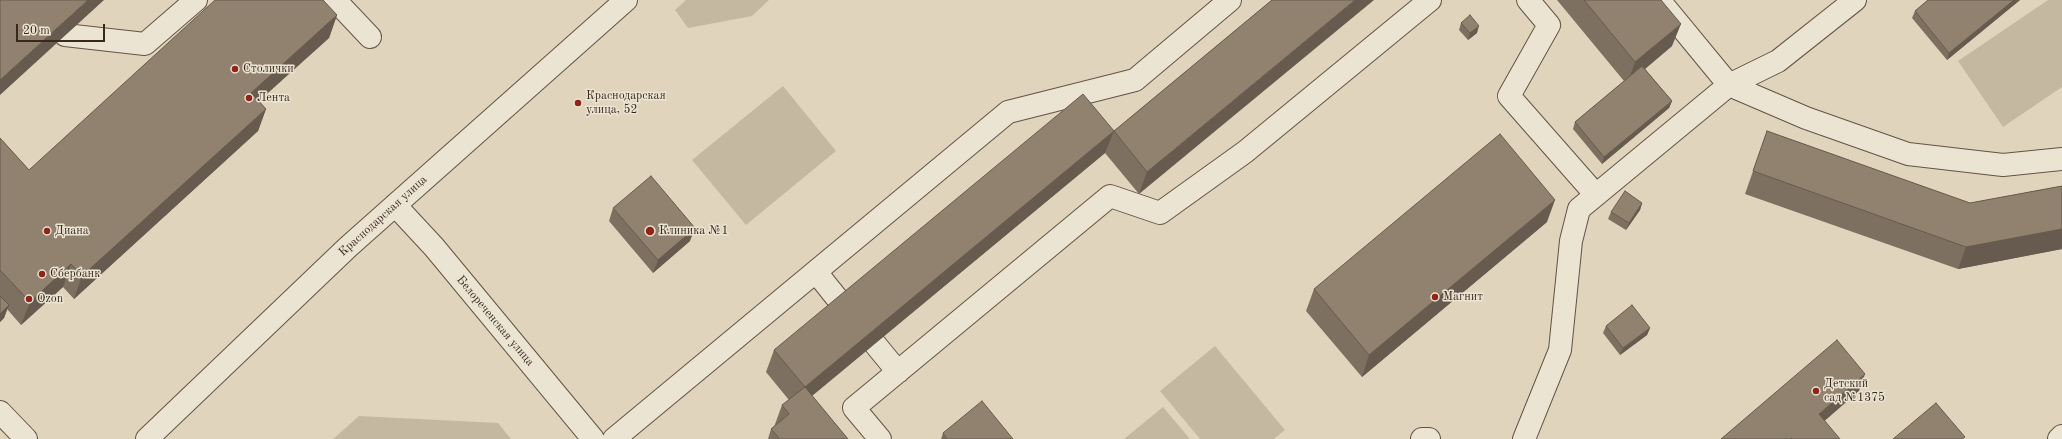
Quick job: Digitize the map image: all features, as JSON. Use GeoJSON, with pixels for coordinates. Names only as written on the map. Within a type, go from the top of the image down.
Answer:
{"type":"FeatureCollection","features":[{"type":"Feature","properties":{"kind":"street"},"geometry":{"type":"LineString","coordinates":[[65,35],[145,44],[196,0]]}},
{"type":"Feature","properties":{"kind":"street"},"geometry":{"type":"LineString","coordinates":[[335,0],[370,37]]}},
{"type":"Feature","properties":{"kind":"street","name":"Краснодарская улица"},"geometry":{"type":"LineString","coordinates":[[147,439],[395,205],[626,0]]}},
{"type":"Feature","properties":{"kind":"street"},"geometry":{"type":"LineString","coordinates":[[614,439],[1008,112],[1135,80],[1230,0]]}},
{"type":"Feature","properties":{"kind":"street"},"geometry":{"type":"LineString","coordinates":[[880,439],[854,408],[1110,196],[1160,213],[1245,152],[1430,0]]}},
{"type":"Feature","properties":{"kind":"street"},"geometry":{"type":"LineString","coordinates":[[1528,0],[1549,25],[1509,96],[1596,195]]}},
{"type":"Feature","properties":{"kind":"street"},"geometry":{"type":"LineString","coordinates":[[1659,0],[1730,85],[1806,118],[1908,154],[2003,165],[2062,159]]}},
{"type":"Feature","properties":{"kind":"street"},"geometry":{"type":"LineString","coordinates":[[1524,439],[1560,350],[1572,241],[1579,209],[1730,85],[1778,61],[1855,0]]}},
{"type":"Feature","properties":{"kind":"street","name":"Белореченская улица"},"geometry":{"type":"LineString","coordinates":[[395,205],[434,247],[593,439]]}},
{"type":"Feature","properties":{"kind":"street"},"geometry":{"type":"LineString","coordinates":[[816,272],[844,307]]}},
{"type":"Feature","properties":{"kind":"street"},"geometry":{"type":"LineString","coordinates":[[875,344],[898,372]]}},
{"type":"Feature","properties":{"kind":"street"},"geometry":{"type":"LineString","coordinates":[[0,412],[26,439]]}},
{"type":"Feature","properties":{"kind":"street"},"geometry":{"type":"LineString","coordinates":[[2058,439],[2062,436]]}},
{"type":"Feature","properties":{"kind":"street"},"geometry":{"type":"LineString","coordinates":[[1422,439],[1429,439]]}},
{"type":"Feature","properties":{"kind":"shaded area"},"geometry":{"type":"Polygon","coordinates":[[[686,0],[769,0],[752,16],[688,28],[675,10],[686,0]]]}},
{"type":"Feature","properties":{"kind":"shaded area"},"geometry":{"type":"Polygon","coordinates":[[[2048,0],[2062,0],[2062,87],[2003,127],[1958,61],[2048,0]]]}},
{"type":"Feature","properties":{"kind":"shaded area"},"geometry":{"type":"Polygon","coordinates":[[[783,86],[836,151],[746,225],[692,160],[783,86]]]}},
{"type":"Feature","properties":{"kind":"shaded area"},"geometry":{"type":"Polygon","coordinates":[[[1215,346],[1285,430],[1274,439],[1200,439],[1160,391],[1215,346]]]}},
{"type":"Feature","properties":{"kind":"shaded area"},"geometry":{"type":"Polygon","coordinates":[[[1163,407],[1190,439],[1124,439],[1163,407]]]}},
{"type":"Feature","properties":{"kind":"shaded area"},"geometry":{"type":"Polygon","coordinates":[[[359,416],[498,423],[511,439],[333,439],[359,416]]]}},
{"type":"Feature","properties":{"kind":"building"},"geometry":{"type":"Polygon","coordinates":[[[0,0],[88,0],[0,80],[0,0]]]}},
{"type":"Feature","properties":{"kind":"building"},"geometry":{"type":"Polygon","coordinates":[[[215,0],[323,0],[337,15],[251,93],[266,109],[82,276],[71,264],[30,302],[0,270],[0,138],[29,170],[215,0]]]}},
{"type":"Feature","properties":{"kind":"building"},"geometry":{"type":"Polygon","coordinates":[[[1272,0],[1355,0],[1147,172],[1114,131],[1272,0]]]}},
{"type":"Feature","properties":{"kind":"building"},"geometry":{"type":"Polygon","coordinates":[[[1584,0],[1661,0],[1681,24],[1635,62],[1584,0]]]}},
{"type":"Feature","properties":{"kind":"building"},"geometry":{"type":"Polygon","coordinates":[[[1928,0],[2014,0],[1949,53],[1915,11],[1928,0]]]}},
{"type":"Feature","properties":{"kind":"building"},"geometry":{"type":"Polygon","coordinates":[[[1470,15],[1479,26],[1470,33],[1461,23],[1470,15]]]}},
{"type":"Feature","properties":{"kind":"building"},"geometry":{"type":"Polygon","coordinates":[[[1642,66],[1672,101],[1604,157],[1575,122],[1642,66]]]}},
{"type":"Feature","properties":{"kind":"building"},"geometry":{"type":"Polygon","coordinates":[[[1083,94],[1114,131],[805,387],[774,350],[1083,94]]]}},
{"type":"Feature","properties":{"kind":"building"},"geometry":{"type":"Polygon","coordinates":[[[1767,131],[1970,203],[2062,186],[2062,229],[1966,247],[1753,171],[1767,131]]]}},
{"type":"Feature","properties":{"kind":"building"},"geometry":{"type":"Polygon","coordinates":[[[1500,134],[1555,200],[1369,355],[1314,289],[1500,134]]]}},
{"type":"Feature","properties":{"kind":"building","name":"Клиника №1"},"geometry":{"type":"Polygon","coordinates":[[[651,176],[695,228],[658,260],[613,208],[651,176]]]}},
{"type":"Feature","properties":{"kind":"building"},"geometry":{"type":"Polygon","coordinates":[[[1625,191],[1642,203],[1629,223],[1611,212],[1625,191]]]}},
{"type":"Feature","properties":{"kind":"building"},"geometry":{"type":"Polygon","coordinates":[[[0,296],[9,305],[0,314],[0,296]]]}},
{"type":"Feature","properties":{"kind":"building"},"geometry":{"type":"Polygon","coordinates":[[[1632,305],[1650,328],[1623,348],[1606,326],[1632,305]]]}},
{"type":"Feature","properties":{"kind":"building"},"geometry":{"type":"Polygon","coordinates":[[[1837,340],[1865,374],[1819,414],[1840,439],[1721,439],[1837,340]]]}},
{"type":"Feature","properties":{"kind":"building"},"geometry":{"type":"Polygon","coordinates":[[[805,387],[848,439],[780,439],[771,429],[789,414],[782,405],[805,387]]]}},
{"type":"Feature","properties":{"kind":"building"},"geometry":{"type":"Polygon","coordinates":[[[982,401],[1013,439],[947,439],[943,433],[982,401]]]}},
{"type":"Feature","properties":{"kind":"building"},"geometry":{"type":"Polygon","coordinates":[[[1936,403],[1965,437],[1962,439],[1893,439],[1936,403]]]}},
{"type":"Feature","properties":{"kind":"place","name":"Столички"},"geometry":{"type":"Point","coordinates":[235,69]}},
{"type":"Feature","properties":{"kind":"place","name":"Лента"},"geometry":{"type":"Point","coordinates":[249,98]}},
{"type":"Feature","properties":{"kind":"place","name":"Краснодарская улица, 52"},"geometry":{"type":"Point","coordinates":[578,103]}},
{"type":"Feature","properties":{"kind":"place","name":"Диана"},"geometry":{"type":"Point","coordinates":[47,231]}},
{"type":"Feature","properties":{"kind":"place","name":"Клиника №1"},"geometry":{"type":"Point","coordinates":[650,231]}},
{"type":"Feature","properties":{"kind":"place","name":"Сбербанк"},"geometry":{"type":"Point","coordinates":[42,274]}},
{"type":"Feature","properties":{"kind":"place","name":"Магнит"},"geometry":{"type":"Point","coordinates":[1435,297]}},
{"type":"Feature","properties":{"kind":"place","name":"Ozon"},"geometry":{"type":"Point","coordinates":[29,299]}},
{"type":"Feature","properties":{"kind":"place","name":"Детский сад №1375"},"geometry":{"type":"Point","coordinates":[1816,391]}}]}
